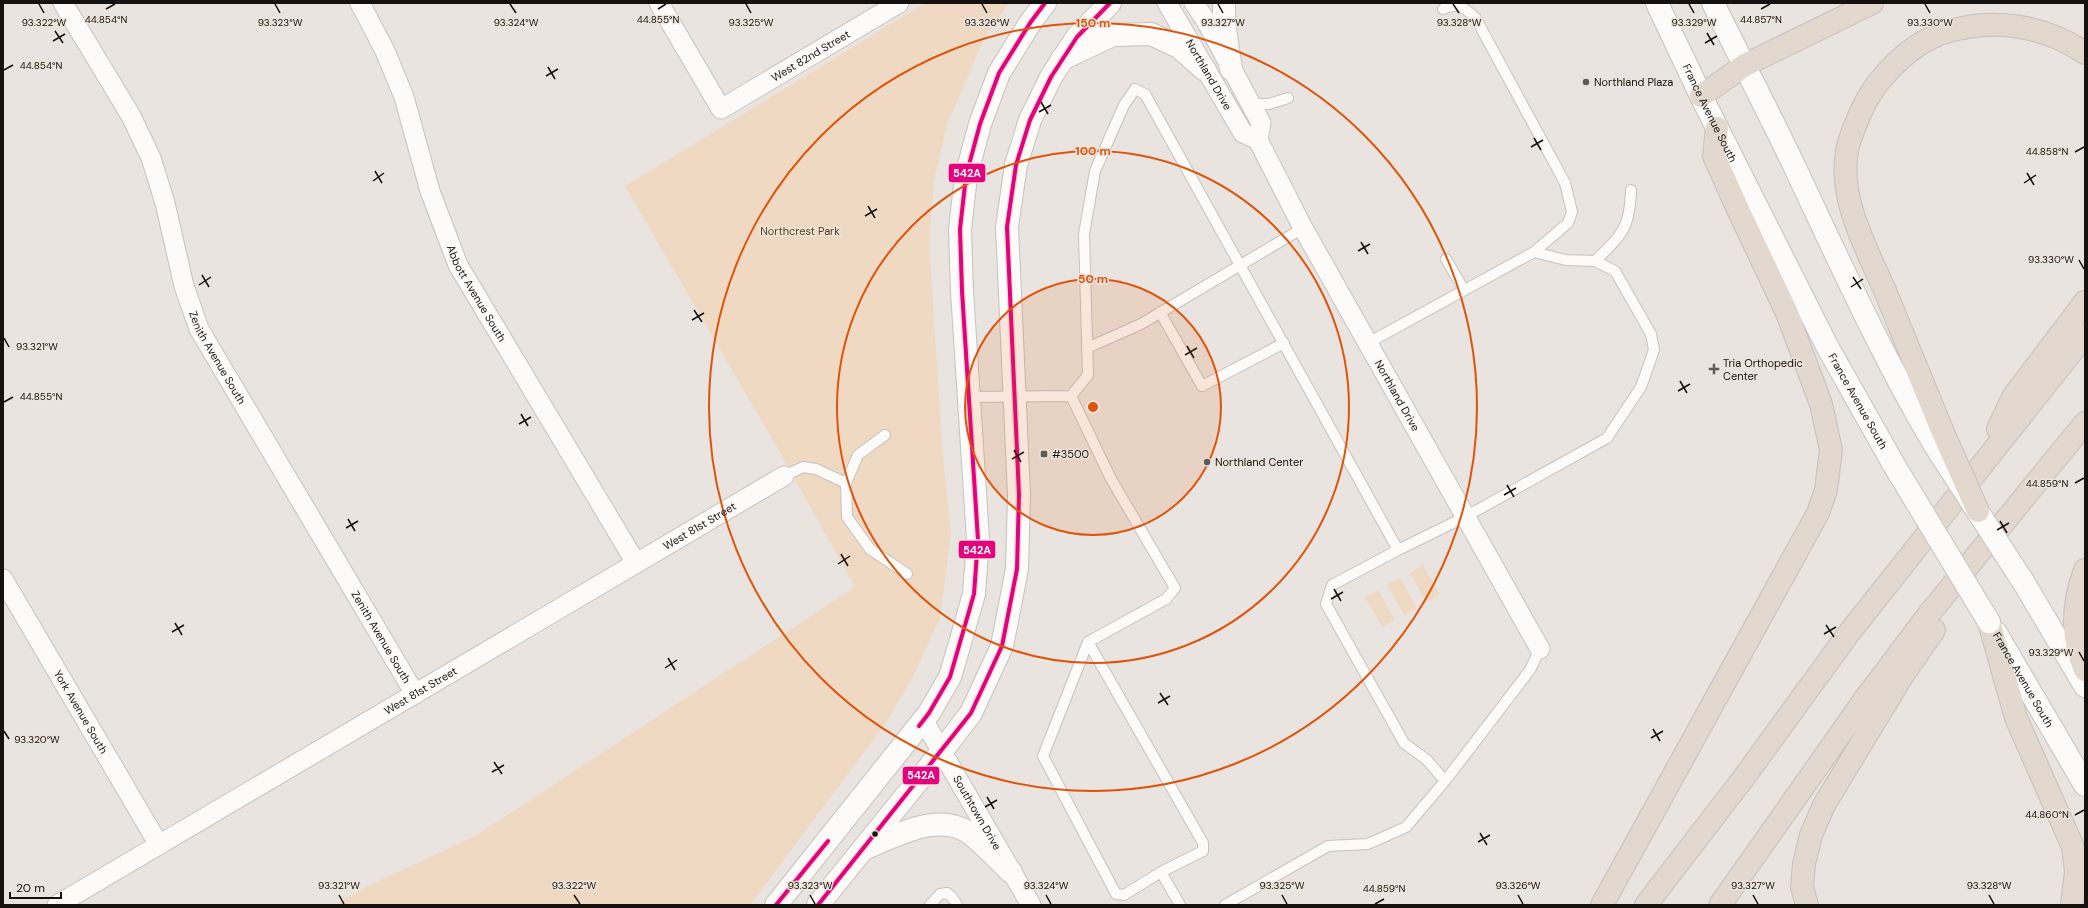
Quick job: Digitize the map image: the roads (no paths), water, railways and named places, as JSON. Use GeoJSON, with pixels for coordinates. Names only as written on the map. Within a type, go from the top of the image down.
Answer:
{"type":"FeatureCollection","features":[{"type":"Feature","properties":{"kind":"highway"},"geometry":{"type":"LineString","coordinates":[[1701,96],[1745,65],[1872,3]]}},
{"type":"Feature","properties":{"kind":"highway"},"geometry":{"type":"LineString","coordinates":[[1978,511],[1938,437],[1857,227],[1847,177],[1847,150],[1854,128],[1873,89],[1901,58],[1929,38],[1954,29],[1976,25],[2028,27],[2070,43],[2085,53]]}},
{"type":"Feature","properties":{"kind":"highway"},"geometry":{"type":"LineString","coordinates":[[1602,905],[1818,513],[1826,490],[1830,472],[1831,450],[1821,404],[1787,313],[1714,156],[1717,128]]}},
{"type":"Feature","properties":{"kind":"highway"},"geometry":{"type":"LineString","coordinates":[[1977,473],[2013,397],[2085,302]]}},
{"type":"Feature","properties":{"kind":"highway"},"geometry":{"type":"LineString","coordinates":[[1646,905],[1745,776],[1849,633],[2085,335]]}},
{"type":"Feature","properties":{"kind":"highway"},"geometry":{"type":"LineString","coordinates":[[1720,905],[1874,687],[1929,614],[2085,423]]}},
{"type":"Feature","properties":{"kind":"highway"},"geometry":{"type":"LineString","coordinates":[[1807,905],[1802,887],[1804,864],[1811,835],[1824,806],[1901,678],[2043,473]]}},
{"type":"Feature","properties":{"kind":"highway"},"geometry":{"type":"LineString","coordinates":[[2085,570],[2077,591],[2074,613],[2077,637],[2085,670]]}},
{"type":"Feature","properties":{"kind":"highway"},"geometry":{"type":"LineString","coordinates":[[1989,622],[2016,718],[2074,847],[2076,872],[2072,905]]}},
{"type":"Feature","properties":{"kind":"main road"},"geometry":{"type":"LineString","coordinates":[[776,905],[924,721],[950,677],[974,594],[978,540],[960,229],[966,176],[980,124],[999,73],[1030,23],[1045,3]]}},
{"type":"Feature","properties":{"kind":"main road"},"geometry":{"type":"LineString","coordinates":[[818,905],[942,751],[970,712],[1002,646],[1017,569],[1019,495],[1007,227],[1016,165],[1030,120],[1051,77],[1077,37],[1110,3]]}},
{"type":"Feature","properties":{"kind":"main road"},"geometry":{"type":"LineString","coordinates":[[1224,3],[1224,22],[1231,69]]}},
{"type":"Feature","properties":{"kind":"main road","name":"France Avenue South"},"geometry":{"type":"LineString","coordinates":[[1657,3],[1701,96],[1828,348],[1894,465],[2085,785]]}},
{"type":"Feature","properties":{"kind":"main road"},"geometry":{"type":"LineString","coordinates":[[1713,3],[1798,174],[1875,339],[1938,437]]}},
{"type":"Feature","properties":{"kind":"main road"},"geometry":{"type":"LineString","coordinates":[[1062,59],[1113,35],[1151,34],[1179,47],[1206,70]]}},
{"type":"Feature","properties":{"kind":"main road"},"geometry":{"type":"LineString","coordinates":[[1978,511],[2085,686]]}},
{"type":"Feature","properties":{"kind":"main road"},"geometry":{"type":"LineString","coordinates":[[863,849],[912,829],[943,823],[970,833],[1011,872]]}},
{"type":"Feature","properties":{"kind":"street","name":"Zenith Avenue South"},"geometry":{"type":"LineString","coordinates":[[63,3],[131,116],[151,158],[165,203],[184,286],[199,329],[415,694]]}},
{"type":"Feature","properties":{"kind":"street","name":"Abbott Avenue South"},"geometry":{"type":"LineString","coordinates":[[360,3],[385,51],[404,97],[430,191],[458,265],[636,564]]}},
{"type":"Feature","properties":{"kind":"street","name":"West 82nd Street"},"geometry":{"type":"LineString","coordinates":[[659,3],[721,109],[899,3]]}},
{"type":"Feature","properties":{"kind":"street","name":"Northland Drive"},"geometry":{"type":"LineString","coordinates":[[1167,3],[1243,133],[1258,140]]}},
{"type":"Feature","properties":{"kind":"street","name":"Northland Drive"},"geometry":{"type":"LineString","coordinates":[[1194,3],[1206,21],[1261,123],[1258,140],[1303,228],[1540,649]]}},
{"type":"Feature","properties":{"kind":"street","name":"West 81st Street"},"geometry":{"type":"LineString","coordinates":[[57,905],[784,476]]}},
{"type":"Feature","properties":{"kind":"street","name":"York Avenue South"},"geometry":{"type":"LineString","coordinates":[[3,579],[159,845]]}},
{"type":"Feature","properties":{"kind":"street","name":"Southtown Drive"},"geometry":{"type":"LineString","coordinates":[[924,721],[1031,905]]}},
{"type":"Feature","properties":{"kind":"lane"},"geometry":{"type":"LineString","coordinates":[[1368,344],[1534,252],[1568,222],[1572,212],[1565,183],[1475,17],[1462,6],[1450,6],[1442,9]]}},
{"type":"Feature","properties":{"kind":"lane"},"geometry":{"type":"LineString","coordinates":[[969,397],[1014,398],[1071,396],[1088,375],[1084,234],[1094,177],[1124,105],[1135,89],[1145,94],[1398,550]]}},
{"type":"Feature","properties":{"kind":"lane"},"geometry":{"type":"LineString","coordinates":[[1250,104],[1269,104],[1288,98]]}},
{"type":"Feature","properties":{"kind":"lane"},"geometry":{"type":"LineString","coordinates":[[1595,261],[1614,243],[1626,227],[1630,212],[1631,190]]}},
{"type":"Feature","properties":{"kind":"lane"},"geometry":{"type":"LineString","coordinates":[[1087,348],[1140,324],[1303,228]]}},
{"type":"Feature","properties":{"kind":"lane"},"geometry":{"type":"LineString","coordinates":[[1445,781],[1427,760],[1404,743],[1326,604],[1332,585],[1465,517],[1607,438],[1641,387],[1654,350],[1651,334],[1615,271],[1595,261],[1566,260],[1534,252]]}},
{"type":"Feature","properties":{"kind":"lane"},"geometry":{"type":"LineString","coordinates":[[1446,259],[1464,290]]}},
{"type":"Feature","properties":{"kind":"lane"},"geometry":{"type":"LineString","coordinates":[[1160,312],[1202,386],[1284,343]]}},
{"type":"Feature","properties":{"kind":"lane"},"geometry":{"type":"LineString","coordinates":[[1071,396],[1111,479],[1175,588],[1166,599],[1088,642],[1043,756],[1116,894],[1124,895],[1161,872],[1203,851],[1204,843],[1088,642]]}},
{"type":"Feature","properties":{"kind":"lane"},"geometry":{"type":"LineString","coordinates":[[885,435],[858,455],[846,483],[847,517],[870,549],[907,574]]}},
{"type":"Feature","properties":{"kind":"lane"},"geometry":{"type":"LineString","coordinates":[[784,476],[802,467],[816,469],[846,483]]}},
{"type":"Feature","properties":{"kind":"lane"},"geometry":{"type":"LineString","coordinates":[[1225,905],[1328,846],[1368,844],[1406,827],[1445,781],[1530,670],[1540,649]]}},
{"type":"Feature","properties":{"kind":"lane"},"geometry":{"type":"LineString","coordinates":[[1161,872],[1180,905]]}},
{"type":"Feature","properties":{"kind":"lane"},"geometry":{"type":"LineString","coordinates":[[930,905],[940,894],[947,893],[952,897],[957,905]]}},
{"type":"Feature","properties":{"kind":"place","name":"Northland Plaza"},"geometry":{"type":"Point","coordinates":[1586,82]}},
{"type":"Feature","properties":{"kind":"place","name":"Tria Orthopedic Center"},"geometry":{"type":"Point","coordinates":[1714,369]}},
{"type":"Feature","properties":{"kind":"place","name":"#3500"},"geometry":{"type":"Point","coordinates":[1044,454]}},
{"type":"Feature","properties":{"kind":"place","name":"Northland Center"},"geometry":{"type":"Point","coordinates":[1207,462]}},
{"type":"Feature","properties":{"kind":"park label","name":"Northcrest Park"},"geometry":{"type":"Point","coordinates":[800,231]}}]}
